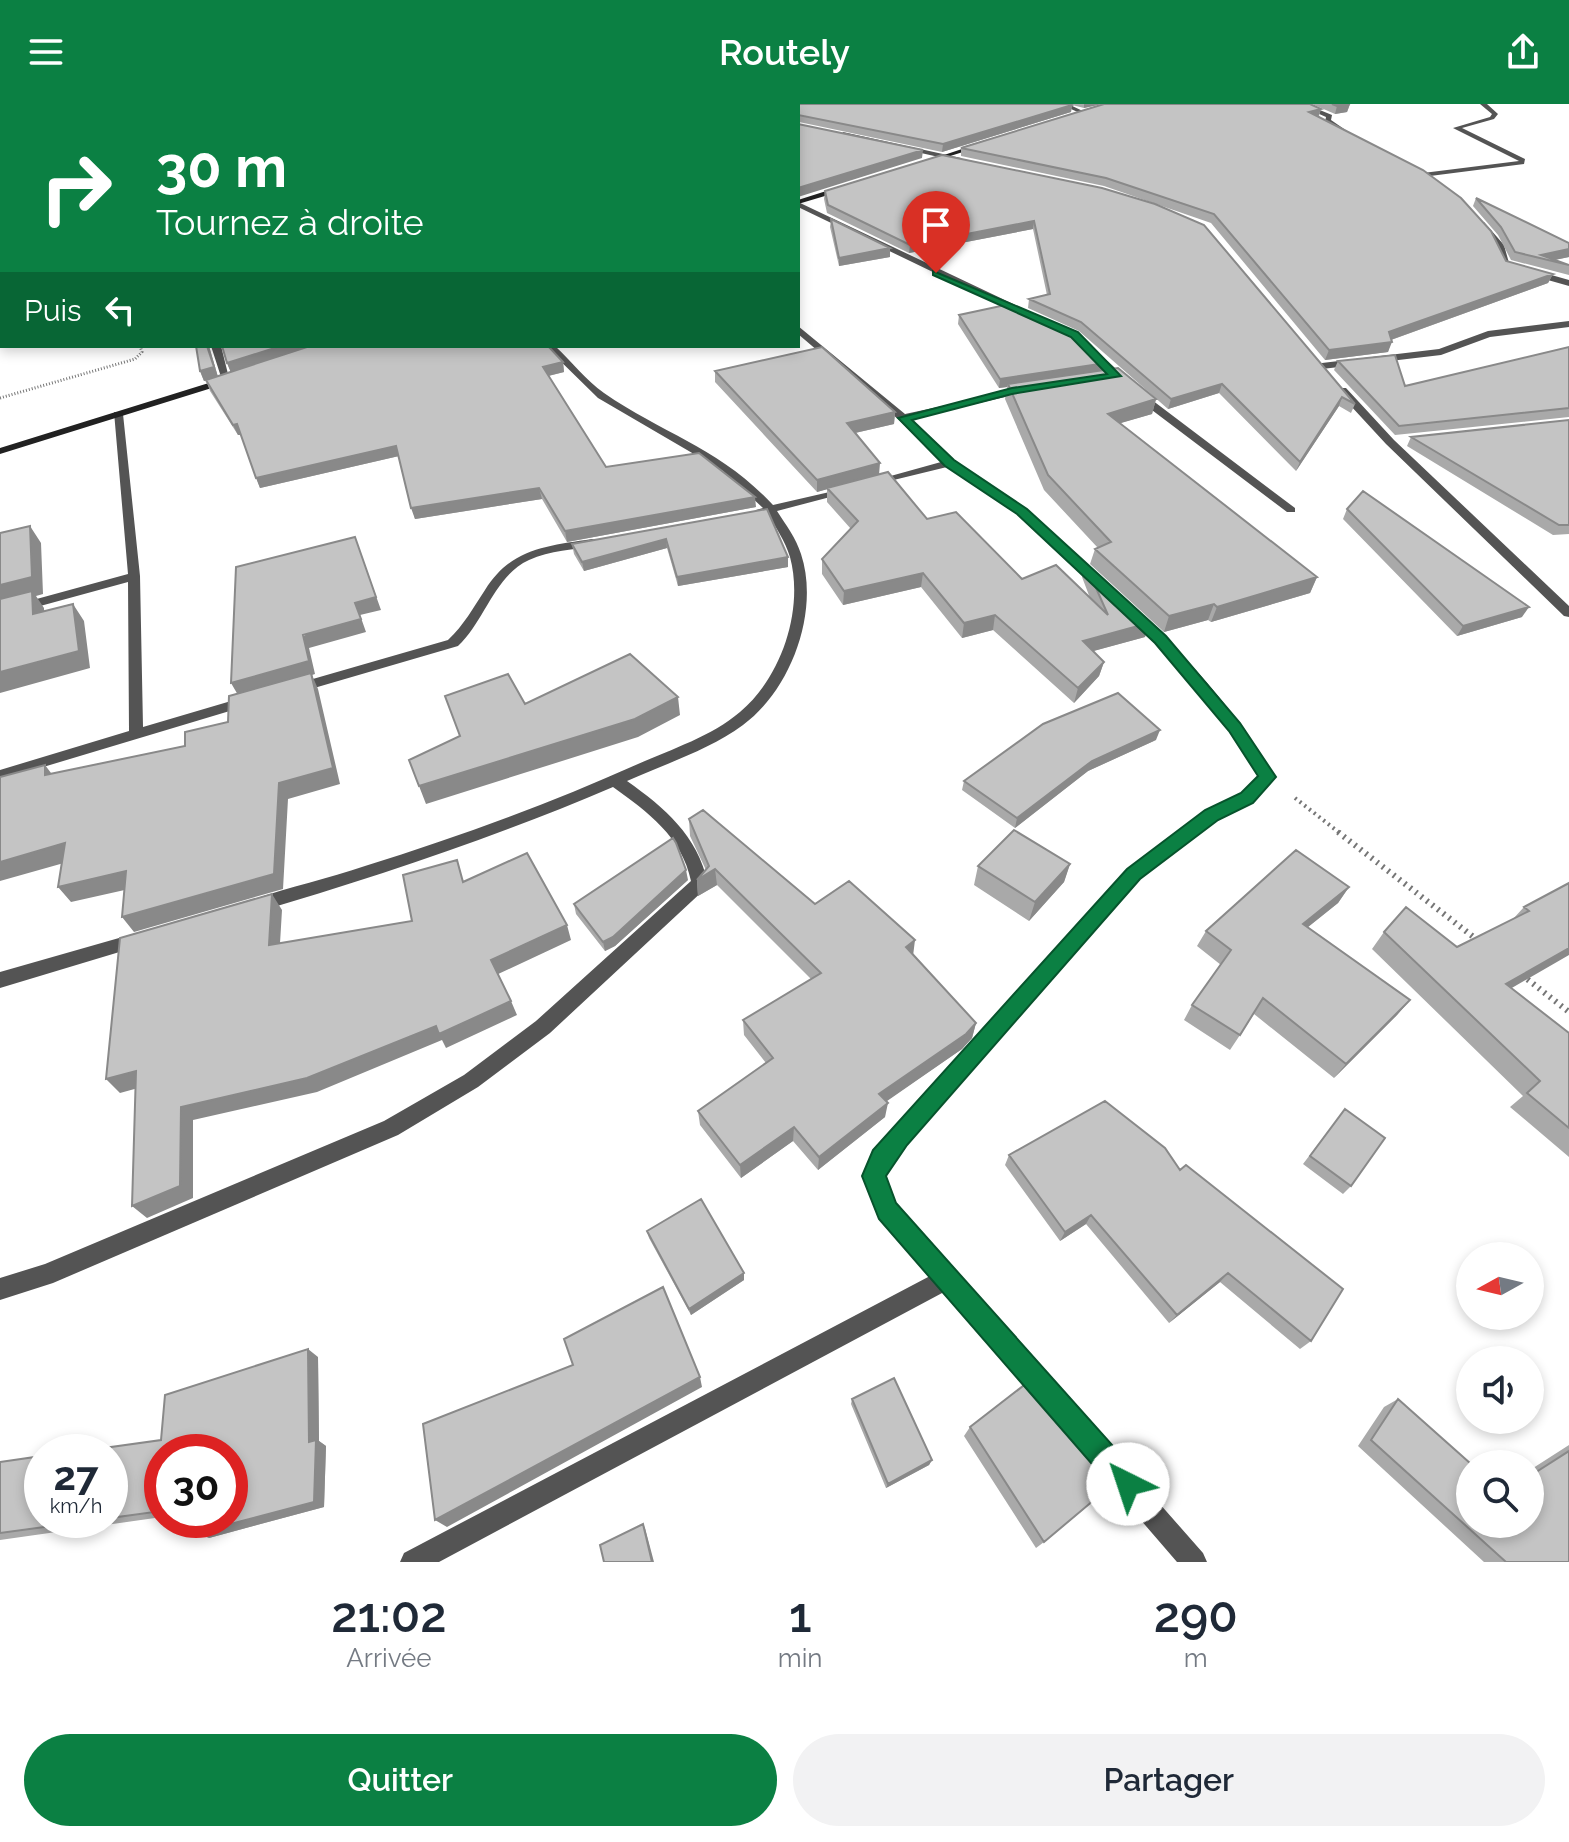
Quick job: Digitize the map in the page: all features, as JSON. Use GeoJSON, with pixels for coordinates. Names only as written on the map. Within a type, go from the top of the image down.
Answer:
{"type":"FeatureCollection","features":[{"type":"Feature","properties":{"kind":"street"},"geometry":{"type":"LineString","coordinates":[[1063,104],[1084,113]]}},
{"type":"Feature","properties":{"kind":"street"},"geometry":{"type":"LineString","coordinates":[[1300,104],[1326,112],[1330,116],[1327,121],[1351,136]]}},
{"type":"Feature","properties":{"kind":"street"},"geometry":{"type":"LineString","coordinates":[[1423,175],[1522,163],[1523,160],[1456,128],[1492,118],[1495,114],[1483,104]]}},
{"type":"Feature","properties":{"kind":"street"},"geometry":{"type":"LineString","coordinates":[[1070,117],[1098,108]]}},
{"type":"Feature","properties":{"kind":"street"},"geometry":{"type":"LineString","coordinates":[[827,132],[974,163]]}},
{"type":"Feature","properties":{"kind":"street"},"geometry":{"type":"LineString","coordinates":[[918,165],[986,143]]}},
{"type":"Feature","properties":{"kind":"street"},"geometry":{"type":"LineString","coordinates":[[1411,169],[1444,189]]}},
{"type":"Feature","properties":{"kind":"street"},"geometry":{"type":"LineString","coordinates":[[800,202],[852,185]]}},
{"type":"Feature","properties":{"kind":"street"},"geometry":{"type":"LineString","coordinates":[[800,204],[936,273],[1041,319]]}},
{"type":"Feature","properties":{"kind":"street"},"geometry":{"type":"LineString","coordinates":[[1473,216],[1500,245],[1505,265],[1569,283]]}},
{"type":"Feature","properties":{"kind":"street"},"geometry":{"type":"LineString","coordinates":[[1322,366],[1441,352],[1488,334],[1569,324]]}},
{"type":"Feature","properties":{"kind":"street"},"geometry":{"type":"LineString","coordinates":[[800,331],[903,418],[949,463],[1022,511],[1160,640],[1234,727],[1267,777],[1247,798],[1211,815],[1133,874],[882,1158],[874,1176],[888,1211],[1194,1562]]}},
{"type":"Feature","properties":{"kind":"street"},"geometry":{"type":"LineString","coordinates":[[1081,341],[1116,376],[1291,510]]}},
{"type":"Feature","properties":{"kind":"street"},"geometry":{"type":"LineString","coordinates":[[217,348],[227,380]]}},
{"type":"Feature","properties":{"kind":"street"},"geometry":{"type":"LineString","coordinates":[[242,910],[362,875],[615,781],[729,728],[757,704],[770,682],[794,633],[802,604],[799,569],[792,547],[770,511],[749,483],[690,442],[601,395],[552,348]]}},
{"type":"Feature","properties":{"kind":"street"},"geometry":{"type":"LineString","coordinates":[[1314,356],[1390,442],[1569,613]]}},
{"type":"Feature","properties":{"kind":"street"},"geometry":{"type":"LineString","coordinates":[[0,451],[241,376]]}},
{"type":"Feature","properties":{"kind":"street"},"geometry":{"type":"LineString","coordinates":[[1088,380],[1116,376]]}},
{"type":"Feature","properties":{"kind":"street"},"geometry":{"type":"LineString","coordinates":[[903,418],[1044,386]]}},
{"type":"Feature","properties":{"kind":"street"},"geometry":{"type":"LineString","coordinates":[[118,414],[134,576],[136,732]]}},
{"type":"Feature","properties":{"kind":"street"},"geometry":{"type":"LineString","coordinates":[[1390,442],[1405,441]]}},
{"type":"Feature","properties":{"kind":"street"},"geometry":{"type":"LineString","coordinates":[[742,516],[949,463]]}},
{"type":"Feature","properties":{"kind":"street"},"geometry":{"type":"LineString","coordinates":[[284,691],[453,643],[466,633],[506,569],[519,560],[613,539]]}},
{"type":"Feature","properties":{"kind":"street"},"geometry":{"type":"LineString","coordinates":[[0,613],[134,576]]}},
{"type":"Feature","properties":{"kind":"street"},"geometry":{"type":"LineString","coordinates":[[0,775],[136,732],[270,695]]}},
{"type":"Feature","properties":{"kind":"street"},"geometry":{"type":"LineString","coordinates":[[0,1289],[59,1269],[391,1128],[471,1081],[543,1027],[700,883],[697,861],[684,837],[656,810],[615,781]]}},
{"type":"Feature","properties":{"kind":"street"},"geometry":{"type":"LineString","coordinates":[[0,980],[151,936]]}},
{"type":"Feature","properties":{"kind":"street"},"geometry":{"type":"LineString","coordinates":[[413,1562],[948,1278]]}},
{"type":"Feature","properties":{"kind":"path"},"geometry":{"type":"LineString","coordinates":[[0,398],[135,359],[142,352],[141,348]]}},
{"type":"Feature","properties":{"kind":"path"},"geometry":{"type":"LineString","coordinates":[[1267,777],[1481,943]]}},
{"type":"Feature","properties":{"kind":"path"},"geometry":{"type":"LineString","coordinates":[[1519,973],[1569,1012]]}},
{"type":"Feature","properties":{"kind":"building"},"geometry":{"type":"Polygon","coordinates":[[[800,104],[1072,105],[943,144],[800,115],[800,104]]]}},
{"type":"Feature","properties":{"kind":"building"},"geometry":{"type":"Polygon","coordinates":[[[1104,104],[1310,104],[1321,109],[1309,112],[1423,170],[1461,198],[1491,231],[1506,261],[1553,274],[1389,332],[1392,342],[1329,350],[1214,214],[1106,178],[961,148],[1104,104]]]}},
{"type":"Feature","properties":{"kind":"building"},"geometry":{"type":"Polygon","coordinates":[[[800,124],[923,150],[800,187],[800,124]]]}},
{"type":"Feature","properties":{"kind":"building"},"geometry":{"type":"Polygon","coordinates":[[[942,155],[1102,188],[1155,204],[1204,225],[1355,404],[1342,397],[1300,462],[1222,384],[1171,399],[1081,322],[1029,299],[1050,294],[1034,221],[910,245],[828,205],[825,191],[942,155]]]}},
{"type":"Feature","properties":{"kind":"building"},"geometry":{"type":"Polygon","coordinates":[[[1476,198],[1569,243],[1569,249],[1541,255],[1569,265],[1515,252],[1501,227],[1476,198]]]}},
{"type":"Feature","properties":{"kind":"building"},"geometry":{"type":"Polygon","coordinates":[[[831,219],[890,248],[839,258],[831,219]]]}},
{"type":"Feature","properties":{"kind":"building"},"geometry":{"type":"Polygon","coordinates":[[[1010,304],[1071,331],[1106,363],[1000,379],[959,315],[1010,304]]]}},
{"type":"Feature","properties":{"kind":"building"},"geometry":{"type":"Polygon","coordinates":[[[822,347],[895,412],[847,423],[880,463],[817,480],[715,371],[822,347]]]}},
{"type":"Feature","properties":{"kind":"building"},"geometry":{"type":"Polygon","coordinates":[[[1569,347],[1569,408],[1399,426],[1338,361],[1395,355],[1405,386],[1569,347]]]}},
{"type":"Feature","properties":{"kind":"building"},"geometry":{"type":"Polygon","coordinates":[[[196,348],[208,348],[214,367],[200,371],[196,348]]]}},
{"type":"Feature","properties":{"kind":"building"},"geometry":{"type":"Polygon","coordinates":[[[223,348],[275,348],[227,363],[223,348]]]}},
{"type":"Feature","properties":{"kind":"building"},"geometry":{"type":"Polygon","coordinates":[[[304,348],[550,348],[563,362],[543,367],[606,467],[699,453],[755,497],[565,531],[539,488],[411,508],[396,446],[256,478],[237,424],[233,425],[206,380],[304,348]]]}},
{"type":"Feature","properties":{"kind":"building"},"geometry":{"type":"Polygon","coordinates":[[[1118,368],[1156,399],[1108,414],[1317,577],[1217,607],[1214,604],[1169,616],[1095,549],[1111,542],[1048,475],[1008,384],[1118,368]]]}},
{"type":"Feature","properties":{"kind":"building"},"geometry":{"type":"Polygon","coordinates":[[[1569,420],[1569,525],[1559,525],[1411,437],[1569,420]]]}},
{"type":"Feature","properties":{"kind":"building"},"geometry":{"type":"Polygon","coordinates":[[[888,472],[927,519],[956,512],[1022,579],[1056,565],[1108,615],[1085,563],[1149,623],[1083,641],[1104,662],[1078,688],[995,615],[964,623],[923,573],[844,591],[822,559],[858,521],[827,488],[888,472]]]}},
{"type":"Feature","properties":{"kind":"building"},"geometry":{"type":"Polygon","coordinates":[[[1363,491],[1529,607],[1463,626],[1347,509],[1363,491]]]}},
{"type":"Feature","properties":{"kind":"building"},"geometry":{"type":"Polygon","coordinates":[[[767,509],[788,557],[677,577],[666,539],[582,562],[572,544],[767,509]]]}},
{"type":"Feature","properties":{"kind":"building"},"geometry":{"type":"Polygon","coordinates":[[[30,526],[32,577],[0,585],[0,533],[30,526]]]}},
{"type":"Feature","properties":{"kind":"building"},"geometry":{"type":"Polygon","coordinates":[[[355,537],[376,597],[355,603],[361,619],[303,635],[309,661],[231,683],[236,567],[355,537]]]}},
{"type":"Feature","properties":{"kind":"building"},"geometry":{"type":"Polygon","coordinates":[[[32,591],[33,614],[73,604],[79,651],[0,672],[0,599],[32,591]]]}},
{"type":"Feature","properties":{"kind":"building"},"geometry":{"type":"Polygon","coordinates":[[[630,654],[678,697],[635,719],[419,786],[409,760],[460,736],[445,696],[508,674],[525,704],[630,654]]]}},
{"type":"Feature","properties":{"kind":"building"},"geometry":{"type":"Polygon","coordinates":[[[311,673],[333,768],[279,783],[274,874],[122,917],[126,871],[58,887],[65,843],[0,862],[0,777],[45,765],[45,775],[185,746],[185,732],[228,722],[229,696],[311,673]]]}},
{"type":"Feature","properties":{"kind":"building"},"geometry":{"type":"Polygon","coordinates":[[[1118,693],[1160,730],[1092,761],[1017,818],[964,781],[1043,724],[1118,693]]]}},
{"type":"Feature","properties":{"kind":"building"},"geometry":{"type":"Polygon","coordinates":[[[703,810],[815,904],[849,881],[915,940],[906,947],[976,1023],[966,1034],[879,1094],[888,1103],[819,1157],[794,1127],[740,1165],[698,1111],[773,1058],[743,1020],[821,973],[715,869],[697,880],[709,866],[689,819],[703,810]]]}},
{"type":"Feature","properties":{"kind":"building"},"geometry":{"type":"Polygon","coordinates":[[[1014,830],[1070,864],[1035,902],[978,866],[1014,830]]]}},
{"type":"Feature","properties":{"kind":"building"},"geometry":{"type":"Polygon","coordinates":[[[673,838],[686,870],[613,937],[603,942],[574,904],[673,838]]]}},
{"type":"Feature","properties":{"kind":"building"},"geometry":{"type":"Polygon","coordinates":[[[1296,850],[1349,887],[1303,924],[1410,1000],[1346,1064],[1263,998],[1240,1035],[1192,1005],[1231,950],[1206,931],[1296,850]]]}},
{"type":"Feature","properties":{"kind":"building"},"geometry":{"type":"Polygon","coordinates":[[[527,853],[567,925],[491,960],[511,1001],[439,1034],[436,1026],[307,1078],[181,1107],[180,1186],[132,1206],[136,1071],[106,1079],[120,938],[272,894],[269,945],[412,921],[403,875],[457,860],[463,882],[527,853]]]}},
{"type":"Feature","properties":{"kind":"building"},"geometry":{"type":"Polygon","coordinates":[[[1569,883],[1569,948],[1506,984],[1569,1033],[1569,1128],[1527,1093],[1540,1081],[1384,932],[1406,907],[1457,947],[1529,911],[1524,907],[1569,883]]]}},
{"type":"Feature","properties":{"kind":"building"},"geometry":{"type":"Polygon","coordinates":[[[1105,1101],[1165,1148],[1180,1170],[1186,1165],[1343,1289],[1311,1341],[1228,1273],[1177,1315],[1091,1215],[1065,1232],[1009,1155],[1105,1101]]]}},
{"type":"Feature","properties":{"kind":"building"},"geometry":{"type":"Polygon","coordinates":[[[1345,1109],[1385,1138],[1351,1186],[1310,1156],[1345,1109]]]}},
{"type":"Feature","properties":{"kind":"building"},"geometry":{"type":"Polygon","coordinates":[[[701,1199],[744,1273],[689,1309],[647,1231],[701,1199]]]}},
{"type":"Feature","properties":{"kind":"building"},"geometry":{"type":"Polygon","coordinates":[[[663,1287],[700,1377],[435,1520],[423,1424],[573,1365],[564,1339],[663,1287]]]}},
{"type":"Feature","properties":{"kind":"building"},"geometry":{"type":"Polygon","coordinates":[[[308,1349],[309,1442],[316,1440],[314,1502],[248,1519],[248,1434],[162,1434],[165,1395],[308,1349]]]}},
{"type":"Feature","properties":{"kind":"building"},"geometry":{"type":"Polygon","coordinates":[[[894,1378],[932,1460],[888,1484],[852,1399],[894,1378]]]}},
{"type":"Feature","properties":{"kind":"building"},"geometry":{"type":"Polygon","coordinates":[[[1032,1379],[1119,1479],[1044,1542],[970,1427],[1032,1379]]]}},
{"type":"Feature","properties":{"kind":"building"},"geometry":{"type":"Polygon","coordinates":[[[1398,1399],[1456,1451],[1456,1517],[1371,1440],[1398,1399]]]}},
{"type":"Feature","properties":{"kind":"building"},"geometry":{"type":"Polygon","coordinates":[[[144,1442],[144,1513],[128,1516],[128,1445],[144,1442]]]}},
{"type":"Feature","properties":{"kind":"building"},"geometry":{"type":"Polygon","coordinates":[[[1569,1451],[1569,1562],[1506,1562],[1479,1538],[1544,1538],[1544,1467],[1569,1451]]]}},
{"type":"Feature","properties":{"kind":"building"},"geometry":{"type":"Polygon","coordinates":[[[24,1459],[24,1530],[0,1533],[0,1462],[24,1459]]]}},
{"type":"Feature","properties":{"kind":"building"},"geometry":{"type":"Polygon","coordinates":[[[643,1524],[652,1562],[604,1562],[600,1545],[643,1524]]]}},
{"type":"Feature","properties":{"kind":"route"},"geometry":{"type":"LineString","coordinates":[[936,273],[1055,324],[1074,335],[1116,376],[1012,391],[903,418],[949,463],[1022,511],[1160,640],[1254,752],[1267,777],[1247,798],[1211,815],[1133,874],[899,1137],[882,1158],[874,1176],[888,1211],[1128,1484]]}}]}
